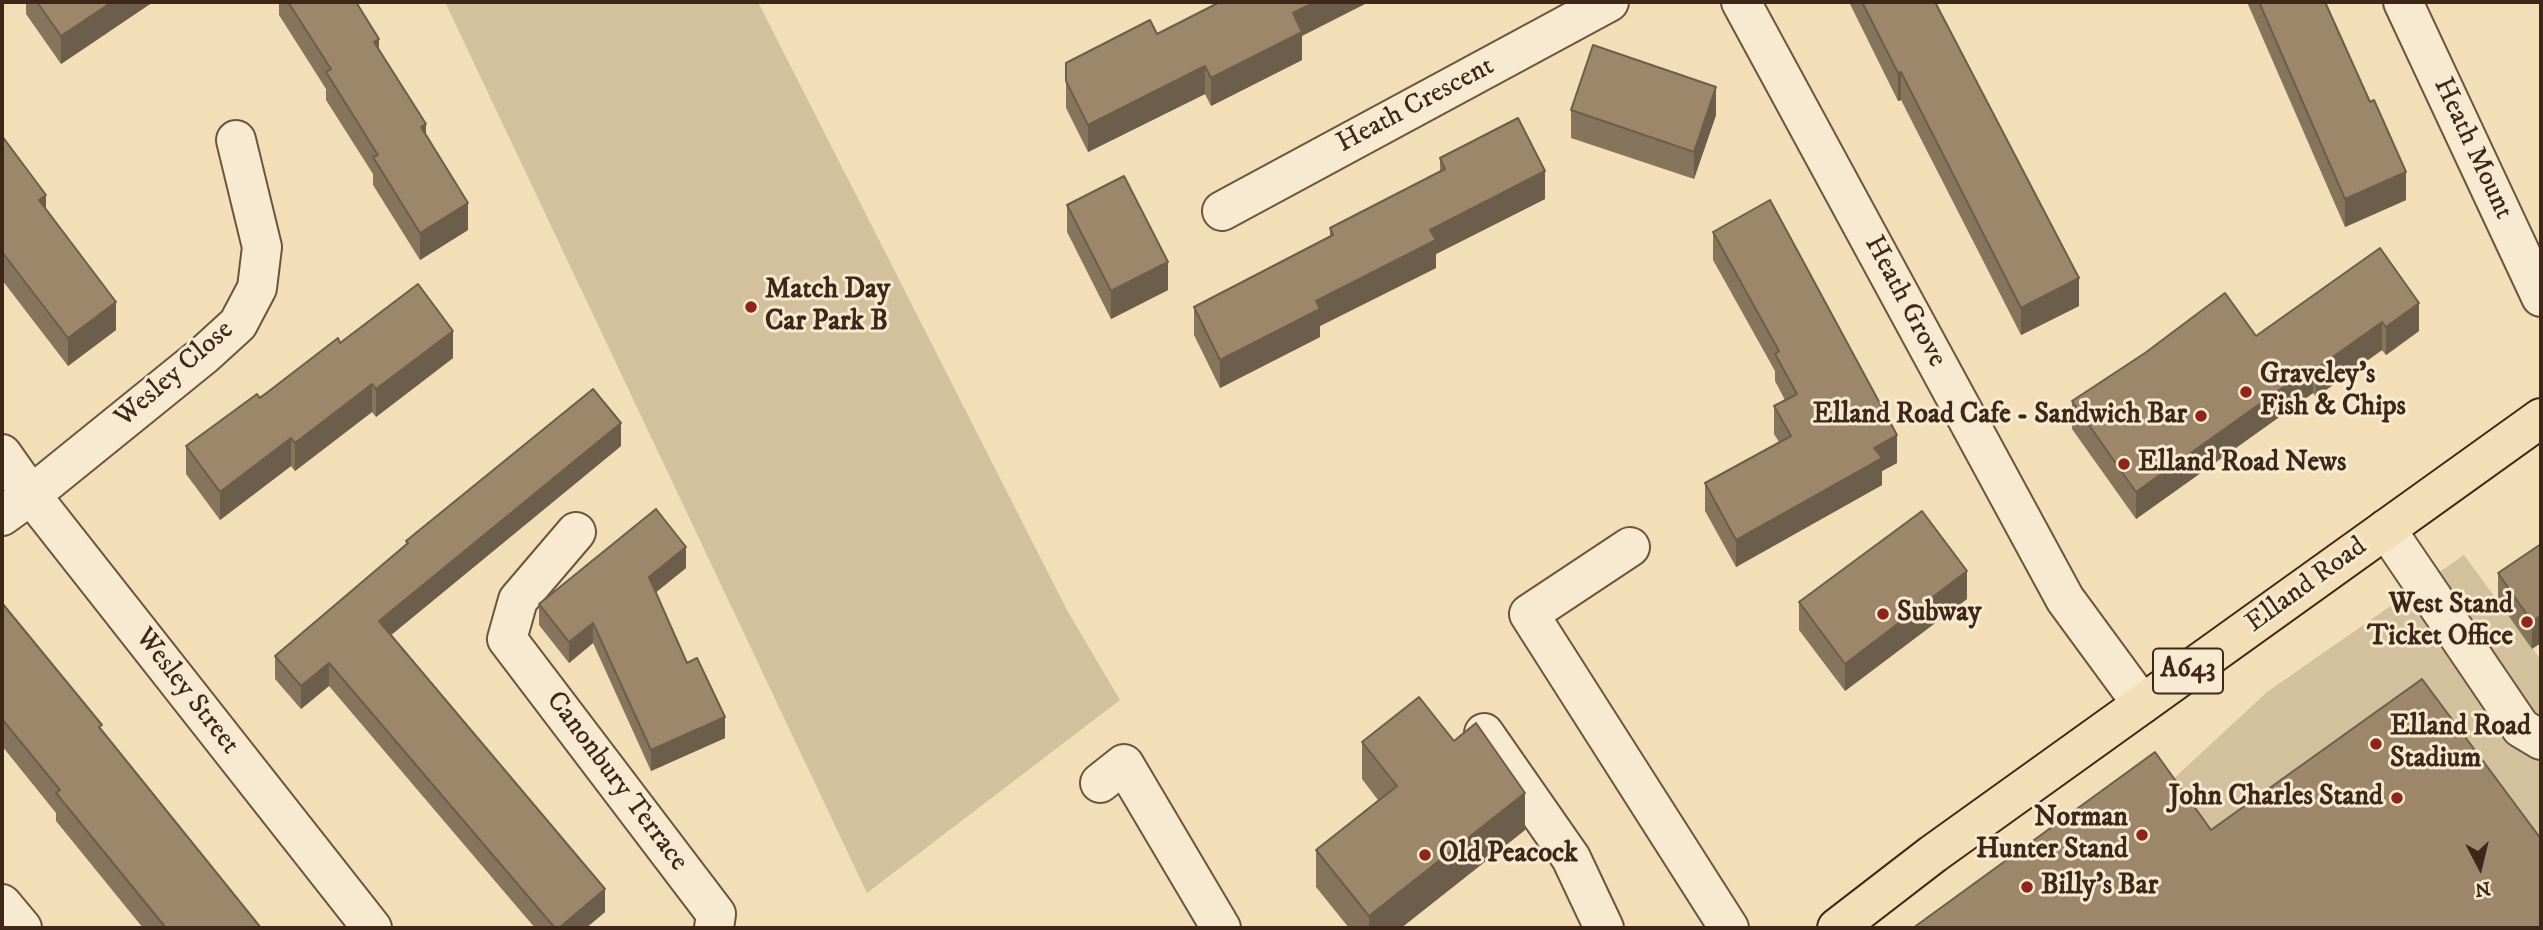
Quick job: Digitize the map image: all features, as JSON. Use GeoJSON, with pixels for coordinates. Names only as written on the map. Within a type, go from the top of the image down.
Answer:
{"type":"FeatureCollection","features":[{"type":"Feature","properties":{"kind":"main road","name":"Elland Road"},"geometry":{"type":"LineString","coordinates":[[1837,928],[1933,854],[2541,418]]}},
{"type":"Feature","properties":{"kind":"street","name":"Heath Crescent"},"geometry":{"type":"LineString","coordinates":[[1222,211],[1609,2]]}},
{"type":"Feature","properties":{"kind":"street","name":"Heath Grove"},"geometry":{"type":"LineString","coordinates":[[1741,2],[2065,599],[2142,704]]}},
{"type":"Feature","properties":{"kind":"street","name":"Heath Mount"},"geometry":{"type":"LineString","coordinates":[[2403,2],[2541,297]]}},
{"type":"Feature","properties":{"kind":"street","name":"Wesley Close"},"geometry":{"type":"LineString","coordinates":[[16,505],[204,355],[237,324],[257,288],[262,247],[236,140]]}},
{"type":"Feature","properties":{"kind":"street","name":"Wesley Street"},"geometry":{"type":"LineString","coordinates":[[2,454],[16,505],[361,924]]}},
{"type":"Feature","properties":{"kind":"street"},"geometry":{"type":"LineString","coordinates":[[2386,529],[2521,728],[2541,740]]}},
{"type":"Feature","properties":{"kind":"street","name":"Canonbury Terrace"},"geometry":{"type":"LineString","coordinates":[[576,532],[517,600],[506,639],[716,914],[715,928]]}},
{"type":"Feature","properties":{"kind":"street"},"geometry":{"type":"LineString","coordinates":[[1630,547],[1529,614],[1730,928]]}},
{"type":"Feature","properties":{"kind":"street"},"geometry":{"type":"LineString","coordinates":[[1484,733],[1571,858],[1604,928]]}},
{"type":"Feature","properties":{"kind":"street"},"geometry":{"type":"LineString","coordinates":[[1100,783],[1124,764],[1222,928]]}},
{"type":"Feature","properties":{"kind":"street"},"geometry":{"type":"LineString","coordinates":[[2,904],[22,928]]}},
{"type":"Feature","properties":{"kind":"shaded area","name":"Match Day Car Park B"},"geometry":{"type":"Polygon","coordinates":[[[445,2],[758,2],[1068,612],[1120,700],[867,893],[445,2]]]}},
{"type":"Feature","properties":{"kind":"shaded area","name":"Elland Road Stadium"},"geometry":{"type":"Polygon","coordinates":[[[2464,555],[2541,660],[2541,928],[1973,928],[2155,796],[2267,692],[2464,555]]]}},
{"type":"Feature","properties":{"kind":"building"},"geometry":{"type":"Polygon","coordinates":[[[37,2],[112,2],[61,36],[37,2]]]}},
{"type":"Feature","properties":{"kind":"building"},"geometry":{"type":"Polygon","coordinates":[[[288,2],[356,2],[379,39],[374,42],[426,124],[421,127],[468,203],[420,233],[373,157],[378,155],[326,72],[331,69],[288,2]]]}},
{"type":"Feature","properties":{"kind":"building"},"geometry":{"type":"Polygon","coordinates":[[[1220,2],[1315,2],[1293,13],[1302,32],[1211,78],[1205,66],[1088,125],[1066,81],[1066,63],[1150,20],[1157,34],[1220,2]]]}},
{"type":"Feature","properties":{"kind":"building"},"geometry":{"type":"Polygon","coordinates":[[[1862,2],[1935,2],[2079,278],[2021,308],[1901,72],[1898,73],[1862,2]]]}},
{"type":"Feature","properties":{"kind":"building"},"geometry":{"type":"Polygon","coordinates":[[[2259,2],[2325,2],[2370,102],[2374,100],[2406,172],[2345,199],[2259,2]]]}},
{"type":"Feature","properties":{"kind":"building"},"geometry":{"type":"Polygon","coordinates":[[[1593,45],[1716,87],[1694,152],[1571,110],[1593,45]]]}},
{"type":"Feature","properties":{"kind":"building"},"geometry":{"type":"Polygon","coordinates":[[[1518,118],[1545,171],[1430,230],[1436,240],[1316,301],[1320,309],[1220,360],[1194,307],[1333,235],[1330,228],[1445,169],[1440,158],[1518,118]]]}},
{"type":"Feature","properties":{"kind":"building"},"geometry":{"type":"Polygon","coordinates":[[[2,136],[46,195],[39,200],[116,302],[68,338],[2,252],[2,136]]]}},
{"type":"Feature","properties":{"kind":"building"},"geometry":{"type":"Polygon","coordinates":[[[1124,176],[1168,262],[1111,291],[1067,205],[1124,176]]]}},
{"type":"Feature","properties":{"kind":"building"},"geometry":{"type":"Polygon","coordinates":[[[1770,200],[1897,435],[1874,448],[1882,458],[1736,540],[1705,483],[1791,436],[1774,406],[1797,394],[1775,354],[1779,351],[1713,232],[1770,200]]]}},
{"type":"Feature","properties":{"kind":"building"},"geometry":{"type":"Polygon","coordinates":[[[2380,248],[2419,303],[2386,327],[2382,322],[2316,369],[2313,366],[2136,492],[2072,401],[2145,353],[2225,293],[2256,336],[2380,248]]]}},
{"type":"Feature","properties":{"kind":"building"},"geometry":{"type":"Polygon","coordinates":[[[418,284],[453,331],[376,389],[372,384],[295,443],[291,438],[220,492],[186,446],[257,394],[260,398],[338,338],[340,343],[418,284]]]}},
{"type":"Feature","properties":{"kind":"building"},"geometry":{"type":"Polygon","coordinates":[[[593,389],[621,423],[379,621],[605,889],[559,928],[555,928],[329,663],[301,686],[275,656],[408,543],[406,541],[593,389]]]}},
{"type":"Feature","properties":{"kind":"building"},"geometry":{"type":"Polygon","coordinates":[[[656,509],[686,547],[649,577],[687,663],[697,658],[725,717],[651,750],[593,623],[569,642],[539,604],[656,509]]]}},
{"type":"Feature","properties":{"kind":"building","name":"Subway"},"geometry":{"type":"Polygon","coordinates":[[[1922,511],[1967,571],[1845,664],[1799,602],[1922,511]]]}},
{"type":"Feature","properties":{"kind":"building"},"geometry":{"type":"Polygon","coordinates":[[[2541,544],[2541,615],[2532,622],[2498,573],[2541,544]]]}},
{"type":"Feature","properties":{"kind":"building"},"geometry":{"type":"Polygon","coordinates":[[[2,603],[102,725],[99,727],[261,928],[166,928],[56,793],[60,790],[2,719],[2,603]]]}},
{"type":"Feature","properties":{"kind":"building","name":"Elland Road Stadium"},"geometry":{"type":"Polygon","coordinates":[[[2422,679],[2541,839],[2541,928],[1913,928],[2155,752],[2211,830],[2422,679]]]}},
{"type":"Feature","properties":{"kind":"building","name":"Old Peacock"},"geometry":{"type":"Polygon","coordinates":[[[1419,697],[1454,741],[1476,723],[1525,793],[1369,916],[1316,850],[1397,786],[1362,742],[1419,697]]]}},
{"type":"Feature","properties":{"kind":"place","name":"Match Day Car Park B"},"geometry":{"type":"Point","coordinates":[751,307]}},
{"type":"Feature","properties":{"kind":"place","name":"Graveley's Fish & Chips"},"geometry":{"type":"Point","coordinates":[2246,392]}},
{"type":"Feature","properties":{"kind":"place","name":"Elland Road Cafe - Sandwich Bar"},"geometry":{"type":"Point","coordinates":[2201,416]}},
{"type":"Feature","properties":{"kind":"place","name":"Elland Road News"},"geometry":{"type":"Point","coordinates":[2124,464]}},
{"type":"Feature","properties":{"kind":"place","name":"Subway"},"geometry":{"type":"Point","coordinates":[1883,614]}},
{"type":"Feature","properties":{"kind":"place","name":"West Stand Ticket Office"},"geometry":{"type":"Point","coordinates":[2527,622]}},
{"type":"Feature","properties":{"kind":"place","name":"Elland Road Stadium"},"geometry":{"type":"Point","coordinates":[2376,744]}},
{"type":"Feature","properties":{"kind":"place","name":"John Charles Stand"},"geometry":{"type":"Point","coordinates":[2397,798]}},
{"type":"Feature","properties":{"kind":"place","name":"Norman Hunter Stand"},"geometry":{"type":"Point","coordinates":[2142,835]}},
{"type":"Feature","properties":{"kind":"place","name":"Old Peacock"},"geometry":{"type":"Point","coordinates":[1425,855]}},
{"type":"Feature","properties":{"kind":"place","name":"Billy's Bar"},"geometry":{"type":"Point","coordinates":[2027,887]}}]}
